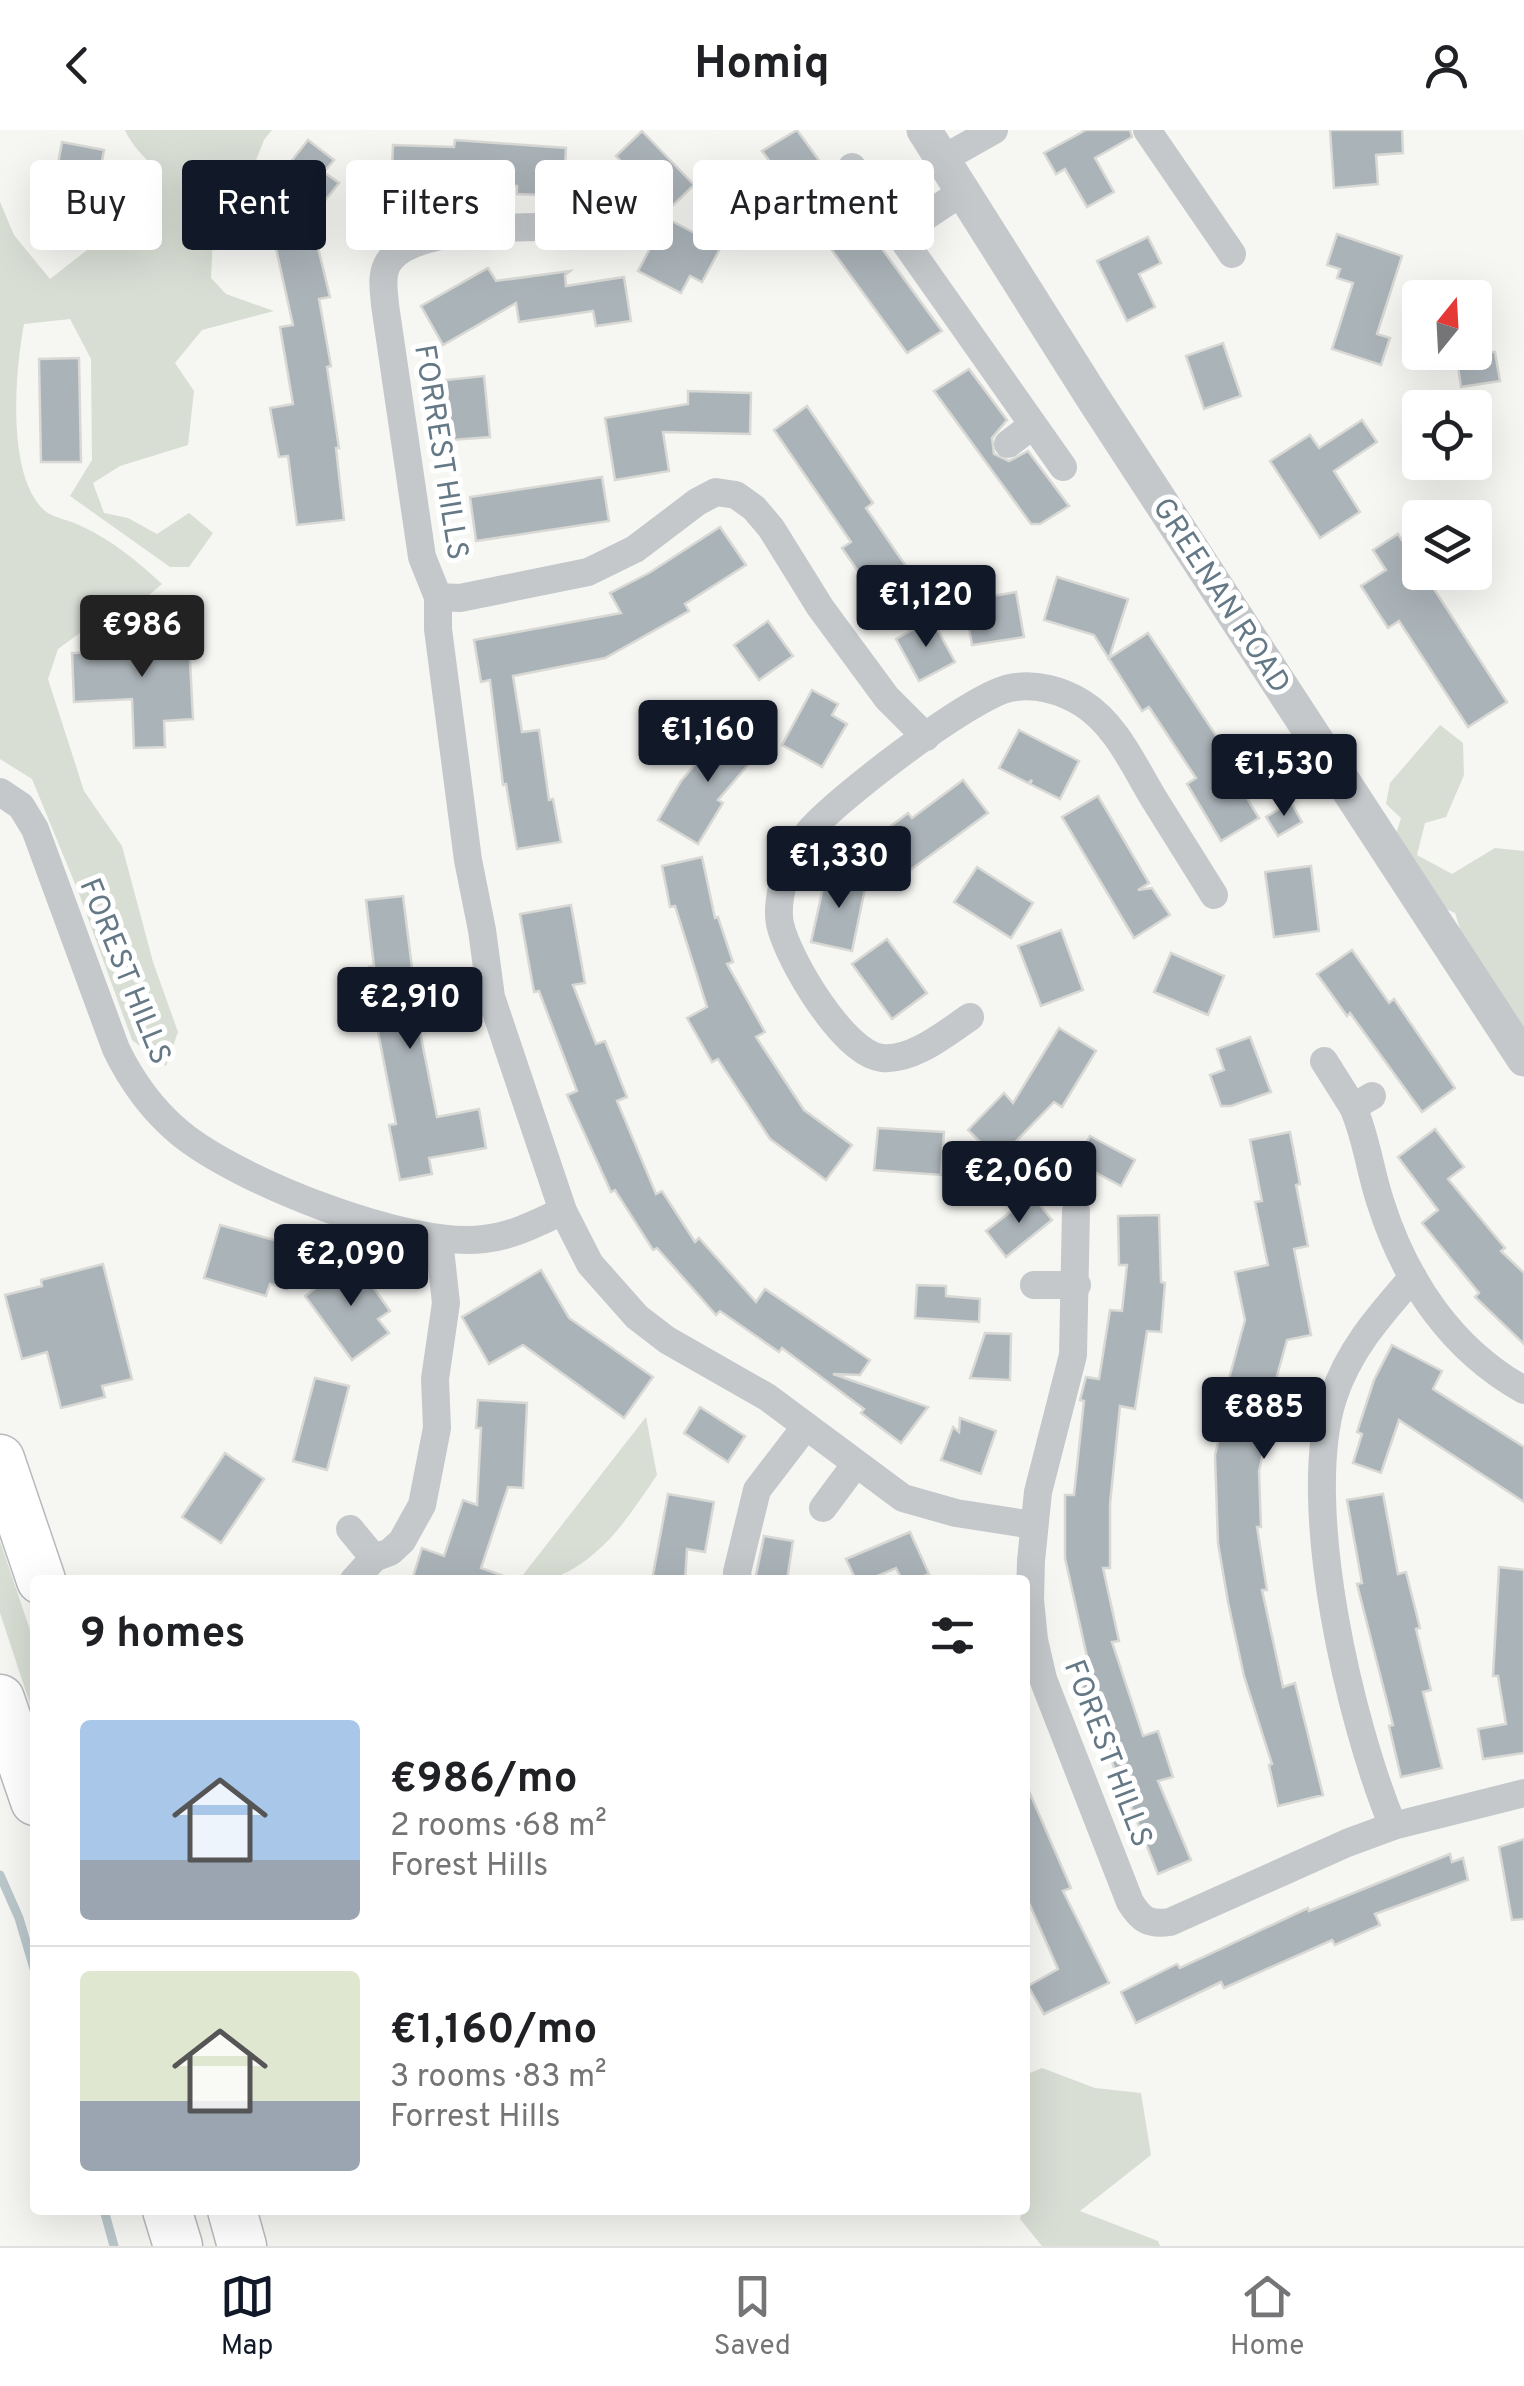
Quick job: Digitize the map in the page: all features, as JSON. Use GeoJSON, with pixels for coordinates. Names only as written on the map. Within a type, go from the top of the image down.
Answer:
{"type":"FeatureCollection","features":[{"type":"Feature","properties":{"kind":"highway"},"geometry":{"type":"LineString","coordinates":[[0,1460],[39,1575]]}},
{"type":"Feature","properties":{"kind":"highway"},"geometry":{"type":"LineString","coordinates":[[0,1699],[30,1786]]}},
{"type":"Feature","properties":{"kind":"highway"},"geometry":{"type":"LineString","coordinates":[[169,2215],[178,2246]]}},
{"type":"Feature","properties":{"kind":"highway"},"geometry":{"type":"LineString","coordinates":[[233,2215],[242,2246]]}},
{"type":"Feature","properties":{"kind":"street"},"geometry":{"type":"LineString","coordinates":[[933,145],[994,130]]}},
{"type":"Feature","properties":{"kind":"street"},"geometry":{"type":"LineString","coordinates":[[1147,130],[1232,254]]}},
{"type":"Feature","properties":{"kind":"street","name":"GREENAN ROAD"},"geometry":{"type":"LineString","coordinates":[[933,145],[1524,1059]]}},
{"type":"Feature","properties":{"kind":"street"},"geometry":{"type":"LineString","coordinates":[[934,211],[962,192]]}},
{"type":"Feature","properties":{"kind":"street","name":"FORREST HILLS"},"geometry":{"type":"LineString","coordinates":[[535,227],[456,234],[420,242],[401,250],[388,262],[383,282],[385,305],[422,558],[438,596],[470,596],[588,572],[636,550],[716,492],[736,494],[771,528],[820,607],[900,714],[926,738]]}},
{"type":"Feature","properties":{"kind":"street"},"geometry":{"type":"LineString","coordinates":[[911,250],[1063,467]]}},
{"type":"Feature","properties":{"kind":"street"},"geometry":{"type":"LineString","coordinates":[[1008,444],[1034,425]]}},
{"type":"Feature","properties":{"kind":"street"},"geometry":{"type":"LineString","coordinates":[[438,596],[438,629],[468,860],[491,997],[563,1211],[590,1264],[637,1316],[668,1340],[767,1397],[903,1498],[930,1508],[1033,1524],[1047,1450],[1073,1355],[1076,1210]]}},
{"type":"Feature","properties":{"kind":"street"},"geometry":{"type":"LineString","coordinates":[[970,1018],[906,1054],[884,1059],[864,1054],[846,1038],[789,948],[780,924],[779,900],[784,875],[808,832],[845,798],[985,696],[1009,688],[1035,686],[1061,692],[1085,704],[1120,741],[1214,895]]}},
{"type":"Feature","properties":{"kind":"street","name":"FOREST HILLS"},"geometry":{"type":"LineString","coordinates":[[0,792],[21,806],[35,829],[116,1049],[132,1081],[154,1110],[212,1156],[368,1222],[440,1240],[482,1240],[508,1235],[563,1211]]}},
{"type":"Feature","properties":{"kind":"street"},"geometry":{"type":"LineString","coordinates":[[1324,1060],[1363,1102],[1366,1136],[1389,1227],[1413,1277],[1454,1337],[1490,1369],[1524,1390]]}},
{"type":"Feature","properties":{"kind":"street"},"geometry":{"type":"LineString","coordinates":[[359,1575],[374,1558],[390,1552],[402,1541],[422,1505],[428,1481],[437,1428],[435,1378],[446,1303],[440,1240]]}},
{"type":"Feature","properties":{"kind":"street"},"geometry":{"type":"LineString","coordinates":[[1393,1826],[1377,1787],[1332,1598],[1326,1549],[1324,1466],[1332,1400],[1344,1370],[1372,1324],[1413,1277]]}},
{"type":"Feature","properties":{"kind":"street"},"geometry":{"type":"LineString","coordinates":[[1034,1286],[1077,1285]]}},
{"type":"Feature","properties":{"kind":"street"},"geometry":{"type":"LineString","coordinates":[[737,1575],[757,1490],[806,1426]]}},
{"type":"Feature","properties":{"kind":"street"},"geometry":{"type":"LineString","coordinates":[[824,1508],[855,1465]]}},
{"type":"Feature","properties":{"kind":"street","name":"FOREST HILLS"},"geometry":{"type":"LineString","coordinates":[[1033,1524],[1030,1600],[1043,1678],[1139,1917],[1152,1924],[1170,1922],[1393,1826],[1524,1793]]}},
{"type":"Feature","properties":{"kind":"street"},"geometry":{"type":"LineString","coordinates":[[350,1529],[374,1558]]}},
{"type":"Feature","properties":{"kind":"shaded area"},"geometry":{"type":"Polygon","coordinates":[[[125,130],[272,130],[256,160],[182,160],[182,250],[212,250],[211,278],[226,294],[274,311],[202,330],[175,363],[194,391],[188,445],[120,466],[93,483],[104,513],[128,518],[157,534],[189,513],[213,533],[189,567],[170,567],[70,496],[92,460],[91,359],[70,319],[24,324],[21,344],[16,422],[24,474],[33,495],[45,511],[104,538],[162,584],[135,607],[88,627],[58,649],[48,679],[84,791],[122,846],[153,962],[178,1032],[166,1066],[132,1040],[32,779],[0,759],[0,202],[14,235],[50,279],[87,250],[162,250],[162,160],[147,160],[125,130]]]}},
{"type":"Feature","properties":{"kind":"shaded area"},"geometry":{"type":"Polygon","coordinates":[[[1440,725],[1463,743],[1464,775],[1446,817],[1425,823],[1417,855],[1452,874],[1495,848],[1524,851],[1524,1033],[1465,944],[1455,913],[1434,904],[1393,844],[1401,818],[1386,804],[1390,783],[1440,725]]]}},
{"type":"Feature","properties":{"kind":"shaded area"},"geometry":{"type":"Polygon","coordinates":[[[646,1417],[657,1475],[625,1520],[602,1547],[574,1569],[561,1575],[523,1575],[646,1417]]]}},
{"type":"Feature","properties":{"kind":"shaded area"},"geometry":{"type":"Polygon","coordinates":[[[0,1541],[30,1630],[30,1704],[0,1613],[0,1541]]]}},
{"type":"Feature","properties":{"kind":"shaded area"},"geometry":{"type":"Polygon","coordinates":[[[1042,2068],[1095,2088],[1141,2093],[1151,2155],[1080,2211],[1158,2241],[1160,2246],[1042,2246],[1020,2219],[1021,2215],[1030,2215],[1030,2073],[1042,2068]]]}},
{"type":"Feature","properties":{"kind":"building"},"geometry":{"type":"Polygon","coordinates":[[[797,130],[819,160],[769,160],[762,151],[797,130]]]}},
{"type":"Feature","properties":{"kind":"building"},"geometry":{"type":"Polygon","coordinates":[[[1086,130],[1130,130],[1132,137],[1095,158],[1114,192],[1087,207],[1065,169],[1056,174],[1044,153],[1086,130]]]}},
{"type":"Feature","properties":{"kind":"building"},"geometry":{"type":"Polygon","coordinates":[[[1330,130],[1402,130],[1403,153],[1376,155],[1378,184],[1334,188],[1330,130]]]}},
{"type":"Feature","properties":{"kind":"building"},"geometry":{"type":"Polygon","coordinates":[[[642,131],[670,160],[620,160],[616,156],[642,131]]]}},
{"type":"Feature","properties":{"kind":"building"},"geometry":{"type":"Polygon","coordinates":[[[308,140],[334,160],[326,170],[326,160],[292,160],[308,140]]]}},
{"type":"Feature","properties":{"kind":"building"},"geometry":{"type":"Polygon","coordinates":[[[455,140],[566,148],[565,160],[535,160],[535,195],[517,194],[515,160],[392,160],[393,145],[454,147],[455,140]]]}},
{"type":"Feature","properties":{"kind":"building"},"geometry":{"type":"Polygon","coordinates":[[[62,142],[104,150],[102,160],[59,160],[62,142]]]}},
{"type":"Feature","properties":{"kind":"building"},"geometry":{"type":"Polygon","coordinates":[[[673,163],[693,184],[673,205],[673,163]]]}},
{"type":"Feature","properties":{"kind":"building"},"geometry":{"type":"Polygon","coordinates":[[[326,173],[339,183],[326,199],[326,173]]]}},
{"type":"Feature","properties":{"kind":"building"},"geometry":{"type":"Polygon","coordinates":[[[673,222],[693,232],[693,250],[719,250],[702,282],[690,276],[681,293],[638,271],[649,250],[673,250],[673,222]]]}},
{"type":"Feature","properties":{"kind":"building"},"geometry":{"type":"Polygon","coordinates":[[[1337,234],[1402,256],[1377,334],[1390,338],[1381,365],[1332,349],[1353,283],[1337,278],[1340,269],[1327,265],[1337,234]]]}},
{"type":"Feature","properties":{"kind":"building"},"geometry":{"type":"Polygon","coordinates":[[[1148,237],[1161,263],[1139,274],[1155,307],[1127,321],[1097,261],[1148,237]]]}},
{"type":"Feature","properties":{"kind":"building"},"geometry":{"type":"Polygon","coordinates":[[[276,250],[319,250],[330,297],[319,299],[331,366],[327,367],[344,520],[297,525],[288,456],[279,457],[270,408],[293,404],[280,327],[293,325],[276,250]]]}},
{"type":"Feature","properties":{"kind":"building"},"geometry":{"type":"Polygon","coordinates":[[[832,250],[883,250],[942,331],[907,353],[832,250]]]}},
{"type":"Feature","properties":{"kind":"building"},"geometry":{"type":"Polygon","coordinates":[[[488,268],[496,281],[570,271],[565,275],[566,286],[624,277],[631,321],[596,326],[593,311],[519,322],[516,303],[443,345],[421,306],[488,268]]]}},
{"type":"Feature","properties":{"kind":"building"},"geometry":{"type":"Polygon","coordinates":[[[1223,343],[1241,396],[1204,409],[1186,356],[1223,343]]]}},
{"type":"Feature","properties":{"kind":"building"},"geometry":{"type":"Polygon","coordinates":[[[1495,352],[1500,381],[1461,387],[1459,370],[1492,370],[1495,352]]]}},
{"type":"Feature","properties":{"kind":"building"},"geometry":{"type":"Polygon","coordinates":[[[79,358],[81,462],[41,462],[39,359],[79,358]]]}},
{"type":"Feature","properties":{"kind":"building"},"geometry":{"type":"Polygon","coordinates":[[[969,369],[1007,420],[992,438],[994,454],[1009,461],[1028,451],[1069,506],[1040,524],[1031,524],[934,391],[969,369]]]}},
{"type":"Feature","properties":{"kind":"building"},"geometry":{"type":"Polygon","coordinates":[[[484,376],[490,437],[452,440],[446,380],[484,376]]]}},
{"type":"Feature","properties":{"kind":"building"},"geometry":{"type":"Polygon","coordinates":[[[688,391],[751,393],[750,434],[663,432],[669,471],[615,480],[605,418],[688,404],[688,391]]]}},
{"type":"Feature","properties":{"kind":"building"},"geometry":{"type":"Polygon","coordinates":[[[807,406],[873,503],[866,508],[912,575],[877,599],[842,548],[851,542],[774,430],[807,406]]]}},
{"type":"Feature","properties":{"kind":"building"},"geometry":{"type":"Polygon","coordinates":[[[1362,420],[1377,442],[1334,471],[1360,512],[1320,538],[1270,461],[1310,435],[1319,448],[1362,420]]]}},
{"type":"Feature","properties":{"kind":"building"},"geometry":{"type":"Polygon","coordinates":[[[602,477],[609,521],[476,541],[470,497],[602,477]]]}},
{"type":"Feature","properties":{"kind":"building"},"geometry":{"type":"Polygon","coordinates":[[[720,527],[746,565],[685,604],[689,611],[605,658],[513,676],[522,732],[539,730],[549,800],[553,799],[561,842],[517,849],[506,784],[503,785],[490,680],[481,682],[474,640],[621,613],[610,593],[720,527]]]}},
{"type":"Feature","properties":{"kind":"building"},"geometry":{"type":"Polygon","coordinates":[[[1398,534],[1402,540],[1402,590],[1435,590],[1507,702],[1468,727],[1399,621],[1388,628],[1361,586],[1386,570],[1373,550],[1398,534]]]}},
{"type":"Feature","properties":{"kind":"building"},"geometry":{"type":"Polygon","coordinates":[[[1057,577],[1128,599],[1109,658],[1148,633],[1219,740],[1214,743],[1259,818],[1221,841],[1187,784],[1196,778],[1149,707],[1142,711],[1094,635],[1044,620],[1057,577]]]}},
{"type":"Feature","properties":{"kind":"building"},"geometry":{"type":"Polygon","coordinates":[[[1016,592],[1024,637],[972,645],[964,601],[1016,592]]]}},
{"type":"Feature","properties":{"kind":"building"},"geometry":{"type":"Polygon","coordinates":[[[932,619],[955,662],[919,681],[896,639],[932,619]]]}},
{"type":"Feature","properties":{"kind":"building"},"geometry":{"type":"Polygon","coordinates":[[[768,621],[793,656],[759,680],[734,645],[768,621]]]}},
{"type":"Feature","properties":{"kind":"building"},"geometry":{"type":"Polygon","coordinates":[[[188,622],[193,719],[164,721],[165,747],[134,748],[132,699],[74,702],[72,653],[129,651],[128,633],[155,632],[155,623],[188,622]]]}},
{"type":"Feature","properties":{"kind":"building"},"geometry":{"type":"Polygon","coordinates":[[[812,690],[838,704],[832,715],[847,724],[822,767],[782,745],[812,690]]]}},
{"type":"Feature","properties":{"kind":"building"},"geometry":{"type":"Polygon","coordinates":[[[729,725],[760,751],[718,800],[723,803],[698,844],[658,820],[681,781],[729,725]]]}},
{"type":"Feature","properties":{"kind":"building"},"geometry":{"type":"Polygon","coordinates":[[[1019,730],[1079,761],[1060,799],[1030,784],[1032,780],[1028,783],[999,768],[1019,730]]]}},
{"type":"Feature","properties":{"kind":"building"},"geometry":{"type":"Polygon","coordinates":[[[963,780],[988,813],[894,882],[866,845],[908,813],[912,818],[963,780]]]}},
{"type":"Feature","properties":{"kind":"building"},"geometry":{"type":"Polygon","coordinates":[[[1098,796],[1149,883],[1138,890],[1152,888],[1170,915],[1134,938],[1062,817],[1098,796]]]}},
{"type":"Feature","properties":{"kind":"building"},"geometry":{"type":"Polygon","coordinates":[[[1291,802],[1302,822],[1278,836],[1266,817],[1291,802]]]}},
{"type":"Feature","properties":{"kind":"building"},"geometry":{"type":"Polygon","coordinates":[[[702,857],[715,918],[718,917],[733,962],[727,964],[765,1032],[756,1037],[804,1110],[852,1145],[826,1180],[770,1139],[718,1059],[712,1062],[687,1018],[707,1007],[675,906],[670,907],[662,866],[702,857]]]}},
{"type":"Feature","properties":{"kind":"building"},"geometry":{"type":"Polygon","coordinates":[[[1311,866],[1319,931],[1274,937],[1265,872],[1311,866]]]}},
{"type":"Feature","properties":{"kind":"building"},"geometry":{"type":"Polygon","coordinates":[[[977,867],[1033,903],[1011,938],[954,902],[977,867]]]}},
{"type":"Feature","properties":{"kind":"building"},"geometry":{"type":"Polygon","coordinates":[[[827,870],[867,879],[852,951],[811,942],[827,870]]]}},
{"type":"Feature","properties":{"kind":"building"},"geometry":{"type":"Polygon","coordinates":[[[403,896],[420,1032],[437,1117],[479,1109],[486,1148],[429,1158],[432,1174],[400,1180],[389,1125],[396,1124],[369,967],[374,966],[366,900],[403,896]]]}},
{"type":"Feature","properties":{"kind":"building"},"geometry":{"type":"Polygon","coordinates":[[[571,905],[585,983],[573,985],[596,1044],[605,1041],[627,1097],[617,1101],[656,1194],[662,1191],[695,1242],[699,1238],[756,1302],[765,1289],[870,1360],[860,1375],[833,1374],[928,1407],[901,1443],[861,1413],[864,1409],[782,1348],[779,1352],[720,1311],[716,1315],[657,1248],[653,1250],[615,1190],[611,1192],[567,1095],[577,1091],[539,991],[534,992],[520,914],[571,905]]]}},
{"type":"Feature","properties":{"kind":"building"},"geometry":{"type":"Polygon","coordinates":[[[1061,930],[1083,990],[1041,1006],[1018,946],[1061,930]]]}},
{"type":"Feature","properties":{"kind":"building"},"geometry":{"type":"Polygon","coordinates":[[[887,939],[927,993],[892,1019],[852,964],[887,939]]]}},
{"type":"Feature","properties":{"kind":"building"},"geometry":{"type":"Polygon","coordinates":[[[1352,950],[1389,1003],[1394,999],[1455,1088],[1422,1112],[1317,974],[1352,950]]]}},
{"type":"Feature","properties":{"kind":"building"},"geometry":{"type":"Polygon","coordinates":[[[1171,953],[1224,976],[1208,1015],[1154,992],[1171,953]]]}},
{"type":"Feature","properties":{"kind":"building"},"geometry":{"type":"Polygon","coordinates":[[[1059,1028],[1096,1051],[1062,1107],[1054,1102],[998,1160],[968,1130],[1004,1093],[1013,1103],[1059,1028]]]}},
{"type":"Feature","properties":{"kind":"building"},"geometry":{"type":"Polygon","coordinates":[[[1250,1037],[1271,1092],[1221,1106],[1210,1075],[1224,1070],[1217,1049],[1250,1037]]]}},
{"type":"Feature","properties":{"kind":"building"},"geometry":{"type":"Polygon","coordinates":[[[878,1128],[944,1132],[941,1175],[874,1170],[878,1128]]]}},
{"type":"Feature","properties":{"kind":"building"},"geometry":{"type":"Polygon","coordinates":[[[1435,1129],[1464,1167],[1448,1179],[1505,1248],[1501,1251],[1524,1273],[1524,1344],[1475,1297],[1479,1293],[1422,1223],[1438,1210],[1398,1157],[1435,1129]]]}},
{"type":"Feature","properties":{"kind":"building"},"geometry":{"type":"Polygon","coordinates":[[[1290,1132],[1308,1246],[1294,1249],[1311,1335],[1287,1340],[1268,1408],[1273,1409],[1259,1471],[1261,1527],[1257,1527],[1267,1590],[1262,1590],[1283,1687],[1295,1683],[1323,1795],[1278,1806],[1269,1765],[1272,1764],[1244,1676],[1228,1602],[1218,1543],[1215,1455],[1231,1387],[1227,1386],[1245,1320],[1235,1272],[1268,1265],[1255,1202],[1262,1201],[1250,1140],[1290,1132]]]}},
{"type":"Feature","properties":{"kind":"building"},"geometry":{"type":"Polygon","coordinates":[[[1090,1136],[1135,1160],[1121,1186],[1076,1162],[1090,1136]]]}},
{"type":"Feature","properties":{"kind":"building"},"geometry":{"type":"Polygon","coordinates":[[[1032,1195],[1052,1220],[1006,1257],[986,1231],[1032,1195]]]}},
{"type":"Feature","properties":{"kind":"building"},"geometry":{"type":"Polygon","coordinates":[[[1159,1215],[1161,1282],[1165,1283],[1161,1332],[1147,1331],[1135,1409],[1120,1406],[1110,1504],[1110,1568],[1103,1568],[1119,1641],[1112,1642],[1143,1736],[1158,1731],[1173,1777],[1158,1781],[1191,1860],[1158,1874],[1125,1791],[1122,1792],[1100,1725],[1095,1727],[1081,1683],[1092,1679],[1065,1558],[1065,1495],[1074,1495],[1084,1401],[1080,1400],[1086,1377],[1099,1379],[1110,1310],[1122,1311],[1127,1265],[1119,1265],[1118,1216],[1159,1215]]]}},
{"type":"Feature","properties":{"kind":"building"},"geometry":{"type":"Polygon","coordinates":[[[220,1225],[285,1243],[282,1254],[296,1258],[287,1289],[270,1284],[266,1296],[204,1278],[220,1225]]]}},
{"type":"Feature","properties":{"kind":"building"},"geometry":{"type":"Polygon","coordinates":[[[354,1260],[390,1311],[378,1319],[389,1333],[352,1360],[305,1296],[354,1260]]]}},
{"type":"Feature","properties":{"kind":"building"},"geometry":{"type":"Polygon","coordinates":[[[103,1264],[132,1379],[102,1386],[105,1397],[61,1408],[47,1352],[22,1359],[5,1295],[42,1286],[41,1280],[103,1264]]]}},
{"type":"Feature","properties":{"kind":"building"},"geometry":{"type":"Polygon","coordinates":[[[541,1270],[569,1318],[653,1377],[624,1418],[523,1345],[489,1364],[462,1317],[541,1270]]]}},
{"type":"Feature","properties":{"kind":"building"},"geometry":{"type":"Polygon","coordinates":[[[917,1285],[946,1286],[946,1296],[980,1299],[979,1322],[915,1318],[917,1285]]]}},
{"type":"Feature","properties":{"kind":"building"},"geometry":{"type":"Polygon","coordinates":[[[985,1333],[1011,1334],[1010,1380],[970,1378],[985,1333]]]}},
{"type":"Feature","properties":{"kind":"building"},"geometry":{"type":"Polygon","coordinates":[[[1392,1345],[1442,1371],[1433,1389],[1524,1447],[1524,1502],[1399,1420],[1381,1473],[1353,1463],[1362,1434],[1357,1432],[1374,1380],[1392,1345]]]}},
{"type":"Feature","properties":{"kind":"building"},"geometry":{"type":"Polygon","coordinates":[[[315,1378],[349,1386],[327,1470],[293,1461],[315,1378]]]}},
{"type":"Feature","properties":{"kind":"building"},"geometry":{"type":"Polygon","coordinates":[[[478,1400],[527,1403],[523,1488],[508,1487],[481,1568],[501,1575],[414,1575],[422,1548],[444,1556],[463,1500],[477,1505],[481,1428],[476,1428],[478,1400]]]}},
{"type":"Feature","properties":{"kind":"building"},"geometry":{"type":"Polygon","coordinates":[[[700,1407],[745,1436],[728,1462],[684,1433],[700,1407]]]}},
{"type":"Feature","properties":{"kind":"building"},"geometry":{"type":"Polygon","coordinates":[[[960,1418],[996,1431],[981,1474],[941,1460],[953,1427],[959,1432],[960,1418]]]}},
{"type":"Feature","properties":{"kind":"building"},"geometry":{"type":"Polygon","coordinates":[[[225,1453],[264,1479],[221,1543],[182,1517],[225,1453]]]}},
{"type":"Feature","properties":{"kind":"building"},"geometry":{"type":"Polygon","coordinates":[[[668,1494],[714,1502],[705,1552],[687,1549],[685,1575],[653,1575],[668,1494]]]}},
{"type":"Feature","properties":{"kind":"building"},"geometry":{"type":"Polygon","coordinates":[[[1383,1494],[1398,1574],[1406,1572],[1420,1628],[1416,1629],[1431,1690],[1423,1692],[1442,1768],[1401,1777],[1389,1726],[1393,1725],[1357,1584],[1362,1583],[1347,1500],[1383,1494]]]}},
{"type":"Feature","properties":{"kind":"building"},"geometry":{"type":"Polygon","coordinates":[[[910,1532],[929,1574],[900,1575],[896,1568],[880,1575],[854,1575],[846,1559],[910,1532]]]}},
{"type":"Feature","properties":{"kind":"building"},"geometry":{"type":"Polygon","coordinates":[[[764,1536],[793,1541],[788,1575],[756,1575],[764,1536]]]}},
{"type":"Feature","properties":{"kind":"building"},"geometry":{"type":"Polygon","coordinates":[[[1499,1567],[1524,1570],[1524,1753],[1483,1759],[1478,1729],[1506,1724],[1498,1676],[1493,1676],[1499,1567]]]}},
{"type":"Feature","properties":{"kind":"building"},"geometry":{"type":"Polygon","coordinates":[[[1030,1794],[1071,1888],[1063,1891],[1109,1983],[1044,2014],[1030,1985],[1058,1969],[1030,1905],[1030,1794]]]}},
{"type":"Feature","properties":{"kind":"building"},"geometry":{"type":"Polygon","coordinates":[[[1524,1839],[1524,1919],[1512,1920],[1499,1847],[1524,1839]]]}},
{"type":"Feature","properties":{"kind":"building"},"geometry":{"type":"Polygon","coordinates":[[[1450,1854],[1452,1862],[1463,1858],[1468,1880],[1375,1914],[1380,1925],[1335,1945],[1332,1940],[1224,1988],[1221,1982],[1136,2023],[1121,1992],[1308,1908],[1309,1911],[1450,1854]]]}},
{"type":"Feature","properties":{"kind":"waterway"},"geometry":{"type":"LineString","coordinates":[[0,1875],[30,1955]]}},
{"type":"Feature","properties":{"kind":"waterway"},"geometry":{"type":"LineString","coordinates":[[105,2215],[114,2246]]}}]}
